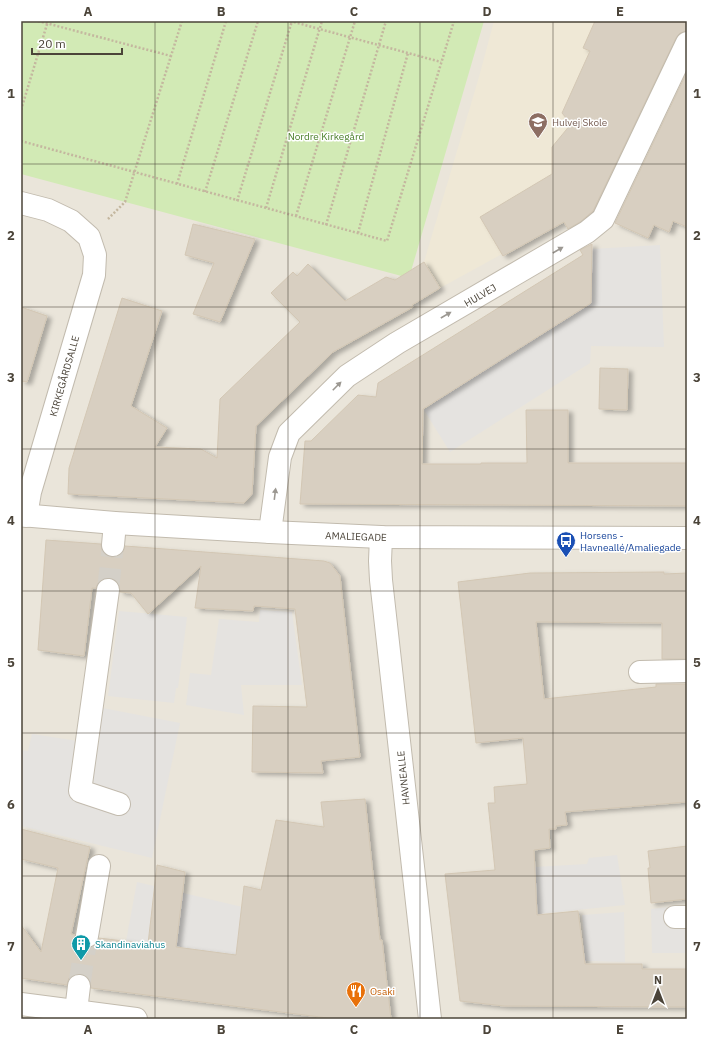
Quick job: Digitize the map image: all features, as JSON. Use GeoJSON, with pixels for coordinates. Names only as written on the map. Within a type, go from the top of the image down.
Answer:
{"type":"FeatureCollection","features":[{"type":"Feature","properties":{"kind":"street","name":"HULVEJ"},"geometry":{"type":"LineString","coordinates":[[270,532],[280,457],[289,433],[347,376],[397,343],[588,232],[603,219],[687,43]]}},
{"type":"Feature","properties":{"kind":"street"},"geometry":{"type":"LineString","coordinates":[[21,203],[48,210],[71,221],[89,237]]}},
{"type":"Feature","properties":{"kind":"street","name":"KIRKEGÅRDSALLE"},"geometry":{"type":"LineString","coordinates":[[24,515],[94,275],[95,255],[89,237]]}},
{"type":"Feature","properties":{"kind":"street","name":"AMALIEGADE"},"geometry":{"type":"LineString","coordinates":[[24,515],[116,523],[381,537],[687,538]]}},
{"type":"Feature","properties":{"kind":"street"},"geometry":{"type":"LineString","coordinates":[[114,545],[116,523]]}},
{"type":"Feature","properties":{"kind":"street","name":"HAVNEALLE"},"geometry":{"type":"LineString","coordinates":[[381,537],[381,580],[430,1019]]}},
{"type":"Feature","properties":{"kind":"street"},"geometry":{"type":"LineString","coordinates":[[108,590],[80,792],[119,804]]}},
{"type":"Feature","properties":{"kind":"street"},"geometry":{"type":"LineString","coordinates":[[640,672],[687,671]]}},
{"type":"Feature","properties":{"kind":"street"},"geometry":{"type":"LineString","coordinates":[[87,936],[98,866]]}},
{"type":"Feature","properties":{"kind":"street"},"geometry":{"type":"LineString","coordinates":[[76,1012],[79,986]]}},
{"type":"Feature","properties":{"kind":"street"},"geometry":{"type":"LineString","coordinates":[[21,1004],[136,1019]]}},
{"type":"Feature","properties":{"kind":"path"},"geometry":{"type":"LineString","coordinates":[[38,21],[48,22],[171,56]]}},
{"type":"Feature","properties":{"kind":"path"},"geometry":{"type":"LineString","coordinates":[[89,237],[125,202],[182,21]]}},
{"type":"Feature","properties":{"kind":"path"},"geometry":{"type":"LineString","coordinates":[[177,184],[226,21]]}},
{"type":"Feature","properties":{"kind":"path"},"geometry":{"type":"LineString","coordinates":[[205,192],[258,21]]}},
{"type":"Feature","properties":{"kind":"path"},"geometry":{"type":"LineString","coordinates":[[237,201],[291,21],[441,62]]}},
{"type":"Feature","properties":{"kind":"path"},"geometry":{"type":"LineString","coordinates":[[266,208],[322,21]]}},
{"type":"Feature","properties":{"kind":"path"},"geometry":{"type":"LineString","coordinates":[[296,216],[355,21]]}},
{"type":"Feature","properties":{"kind":"path"},"geometry":{"type":"LineString","coordinates":[[326,225],[386,21]]}},
{"type":"Feature","properties":{"kind":"path"},"geometry":{"type":"LineString","coordinates":[[21,141],[387,242],[454,21]]}},
{"type":"Feature","properties":{"kind":"path"},"geometry":{"type":"LineString","coordinates":[[21,110],[48,22]]}},
{"type":"Feature","properties":{"kind":"path"},"geometry":{"type":"LineString","coordinates":[[358,233],[408,53]]}},
{"type":"Feature","properties":{"kind":"shaded area"},"geometry":{"type":"Polygon","coordinates":[[[21,21],[687,21],[687,1019],[21,1019],[21,21]]]}},
{"type":"Feature","properties":{"kind":"shaded area","name":"Hulvej Skole"},"geometry":{"type":"Polygon","coordinates":[[[494,21],[671,21],[502,254],[440,288],[424,262],[479,77],[494,21]]]}},
{"type":"Feature","properties":{"kind":"shaded area"},"geometry":{"type":"Polygon","coordinates":[[[660,245],[664,347],[591,346],[590,363],[450,452],[424,410],[591,303],[592,249],[660,245]]]}},
{"type":"Feature","properties":{"kind":"shaded area"},"geometry":{"type":"Polygon","coordinates":[[[260,610],[292,612],[302,685],[241,685],[244,715],[186,705],[190,673],[211,675],[219,619],[259,622],[260,610]]]}},
{"type":"Feature","properties":{"kind":"shaded area"},"geometry":{"type":"Polygon","coordinates":[[[119,611],[187,617],[178,688],[176,688],[174,703],[108,696],[119,611]]]}},
{"type":"Feature","properties":{"kind":"shaded area"},"geometry":{"type":"Polygon","coordinates":[[[82,704],[180,723],[152,858],[21,826],[21,750],[28,751],[32,734],[78,741],[82,704]]]}},
{"type":"Feature","properties":{"kind":"shaded area"},"geometry":{"type":"Polygon","coordinates":[[[617,855],[625,905],[538,914],[535,867],[587,864],[589,858],[617,855]]]}},
{"type":"Feature","properties":{"kind":"shaded area"},"geometry":{"type":"Polygon","coordinates":[[[137,882],[331,928],[256,941],[238,939],[236,955],[176,947],[178,931],[150,928],[148,944],[126,941],[137,882]]]}},
{"type":"Feature","properties":{"kind":"shaded area"},"geometry":{"type":"Polygon","coordinates":[[[687,905],[687,953],[652,953],[651,909],[687,905]]]}},
{"type":"Feature","properties":{"kind":"shaded area"},"geometry":{"type":"Polygon","coordinates":[[[624,912],[625,962],[585,961],[582,915],[624,912]]]}},
{"type":"Feature","properties":{"kind":"green space","name":"Nordre Kirkegård"},"geometry":{"type":"Polygon","coordinates":[[[21,21],[484,21],[409,278],[21,174],[21,21]]]}},
{"type":"Feature","properties":{"kind":"building"},"geometry":{"type":"Polygon","coordinates":[[[595,21],[687,21],[687,31],[680,33],[676,38],[593,211],[580,222],[568,229],[564,222],[503,256],[480,217],[552,174],[552,147],[571,124],[562,113],[590,51],[583,48],[595,21]]]}},
{"type":"Feature","properties":{"kind":"building"},"geometry":{"type":"Polygon","coordinates":[[[687,72],[687,227],[673,221],[669,232],[654,225],[648,238],[615,223],[687,72]]]}},
{"type":"Feature","properties":{"kind":"building"},"geometry":{"type":"Polygon","coordinates":[[[193,224],[255,239],[220,322],[193,314],[214,263],[185,255],[193,224]]]}},
{"type":"Feature","properties":{"kind":"building"},"geometry":{"type":"Polygon","coordinates":[[[592,244],[591,303],[423,409],[422,464],[527,463],[526,410],[568,410],[568,463],[687,463],[687,506],[300,504],[305,441],[311,441],[358,395],[376,397],[378,383],[583,255],[580,250],[592,244]]]}},
{"type":"Feature","properties":{"kind":"building"},"geometry":{"type":"Polygon","coordinates":[[[424,262],[440,288],[412,305],[413,307],[333,352],[256,426],[252,494],[244,503],[68,494],[69,468],[122,298],[162,311],[131,406],[167,428],[155,447],[201,449],[217,458],[220,399],[300,322],[271,293],[293,272],[297,276],[308,264],[345,301],[386,277],[395,280],[424,262]]]}},
{"type":"Feature","properties":{"kind":"building"},"geometry":{"type":"Polygon","coordinates":[[[21,307],[47,316],[27,382],[21,381],[21,307]]]}},
{"type":"Feature","properties":{"kind":"building"},"geometry":{"type":"Polygon","coordinates":[[[600,368],[628,369],[627,410],[599,409],[600,368]]]}},
{"type":"Feature","properties":{"kind":"building"},"geometry":{"type":"Polygon","coordinates":[[[46,540],[101,544],[102,551],[106,555],[112,557],[119,556],[123,552],[125,546],[324,561],[330,563],[340,576],[360,757],[321,761],[323,773],[252,772],[253,706],[307,707],[295,609],[254,606],[253,611],[195,608],[201,566],[148,614],[131,593],[120,592],[119,585],[115,580],[109,578],[103,579],[98,583],[96,588],[92,588],[84,656],[38,650],[46,540]]]}},
{"type":"Feature","properties":{"kind":"building"},"geometry":{"type":"Polygon","coordinates":[[[664,572],[664,574],[687,573],[687,659],[662,659],[662,623],[536,622],[544,699],[656,687],[656,684],[687,684],[687,802],[565,812],[567,825],[556,826],[556,829],[549,829],[550,848],[534,850],[537,915],[578,911],[585,964],[642,964],[642,969],[687,969],[687,1007],[504,1006],[460,1001],[445,874],[495,870],[488,803],[495,803],[494,787],[527,784],[523,738],[476,743],[458,582],[530,573],[664,572]]]}},
{"type":"Feature","properties":{"kind":"building"},"geometry":{"type":"Polygon","coordinates":[[[365,799],[380,940],[382,940],[391,1019],[336,1019],[91,988],[90,981],[86,976],[80,974],[74,974],[69,978],[67,985],[21,978],[21,925],[41,952],[58,868],[21,859],[21,829],[90,847],[71,934],[75,935],[75,941],[79,946],[92,948],[97,944],[99,938],[148,944],[157,865],[185,872],[176,947],[236,955],[244,886],[261,890],[276,820],[324,827],[321,802],[365,799]]]}},
{"type":"Feature","properties":{"kind":"building"},"geometry":{"type":"Polygon","coordinates":[[[687,846],[687,899],[651,903],[648,851],[687,846]]]}},
{"type":"Feature","properties":{"kind":"tunnel"},"geometry":{"type":"LineString","coordinates":[[108,590],[113,545]]}},
{"type":"Feature","properties":{"kind":"tunnel"},"geometry":{"type":"LineString","coordinates":[[79,986],[87,936]]}},
{"type":"Feature","properties":{"kind":"place","name":"Hulvej Skole"},"geometry":{"type":"Point","coordinates":[538,139]}},
{"type":"Feature","properties":{"kind":"place","name":"Horsens - Havneallé/Amaliegade"},"geometry":{"type":"Point","coordinates":[566,558]}},
{"type":"Feature","properties":{"kind":"place","name":"Skandinaviahus"},"geometry":{"type":"Point","coordinates":[81,961]}},
{"type":"Feature","properties":{"kind":"place","name":"Osaki"},"geometry":{"type":"Point","coordinates":[356,1008]}}]}
